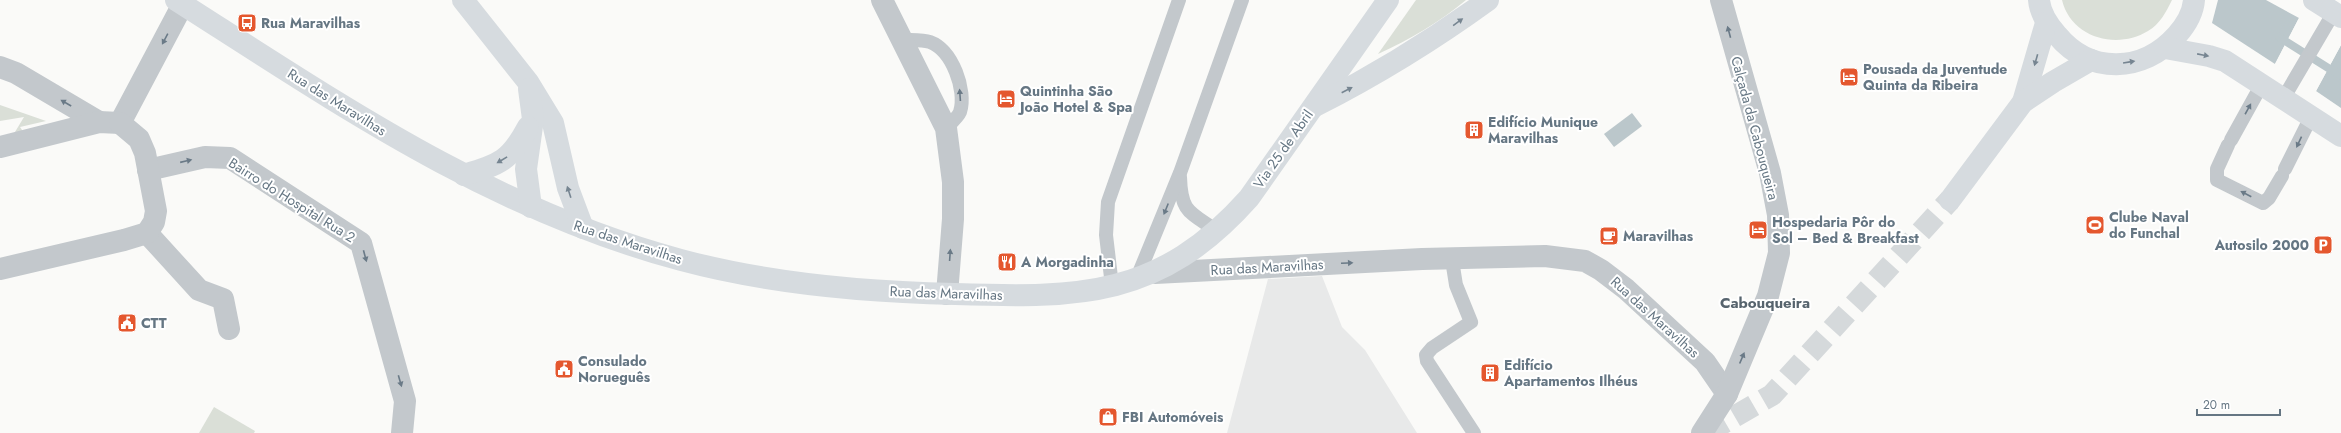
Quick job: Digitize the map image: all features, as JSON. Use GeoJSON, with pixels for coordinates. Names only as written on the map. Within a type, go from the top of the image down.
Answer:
{"type":"FeatureCollection","features":[{"type":"Feature","properties":{"kind":"main road"},"geometry":{"type":"LineString","coordinates":[[463,0],[528,82],[553,123],[568,188],[583,228]]}},
{"type":"Feature","properties":{"kind":"main road","name":"Via 25 de Abril"},"geometry":{"type":"LineString","coordinates":[[1146,275],[1196,249],[1217,231],[1248,198],[1388,0]]}},
{"type":"Feature","properties":{"kind":"main road"},"geometry":{"type":"LineString","coordinates":[[1312,108],[1369,78],[1440,36],[1488,0]]}},
{"type":"Feature","properties":{"kind":"main road"},"geometry":{"type":"LineString","coordinates":[[2039,0],[2046,22],[2065,45],[2091,60],[2110,64],[2129,63],[2148,58],[2165,48],[2184,27],[2194,0]]}},
{"type":"Feature","properties":{"kind":"main road"},"geometry":{"type":"LineString","coordinates":[[2314,0],[2337,15]]}},
{"type":"Feature","properties":{"kind":"main road","name":"Rua das Maravilhas"},"geometry":{"type":"LineString","coordinates":[[180,2],[384,132],[464,175],[531,207],[583,228],[682,261],[774,280],[842,288],[947,294],[1053,295],[1092,291],[1146,275]]}},
{"type":"Feature","properties":{"kind":"main road"},"geometry":{"type":"LineString","coordinates":[[2023,102],[2046,22]]}},
{"type":"Feature","properties":{"kind":"main road"},"geometry":{"type":"LineString","coordinates":[[2165,48],[2209,56],[2225,61],[2341,136]]}},
{"type":"Feature","properties":{"kind":"main road"},"geometry":{"type":"LineString","coordinates":[[1950,200],[2023,102],[2053,82],[2091,60]]}},
{"type":"Feature","properties":{"kind":"main road"},"geometry":{"type":"LineString","coordinates":[[528,82],[533,119],[526,169],[531,207]]}},
{"type":"Feature","properties":{"kind":"main road"},"geometry":{"type":"LineString","coordinates":[[464,175],[501,161],[513,152],[533,119]]}},
{"type":"Feature","properties":{"kind":"street"},"geometry":{"type":"LineString","coordinates":[[882,0],[946,128],[953,182],[953,218],[947,294]]}},
{"type":"Feature","properties":{"kind":"street","name":"Calçada da Cabouqueira"},"geometry":{"type":"LineString","coordinates":[[1702,433],[1726,394],[1768,296],[1779,253],[1778,215],[1770,173],[1721,0]]}},
{"type":"Feature","properties":{"kind":"street"},"geometry":{"type":"LineString","coordinates":[[0,147],[110,123],[180,2]]}},
{"type":"Feature","properties":{"kind":"street"},"geometry":{"type":"LineString","coordinates":[[0,67],[16,73],[139,140],[145,153],[156,211],[154,222],[147,233],[124,240],[0,268]]}},
{"type":"Feature","properties":{"kind":"street","name":"Bairro do Hospital Rua 2"},"geometry":{"type":"LineString","coordinates":[[148,170],[205,157],[230,158],[361,243],[405,401],[402,433]]}},
{"type":"Feature","properties":{"kind":"street"},"geometry":{"type":"LineString","coordinates":[[147,233],[200,290],[223,298],[229,329]]}},
{"type":"Feature","properties":{"kind":"street","name":"Rua das Maravilhas"},"geometry":{"type":"LineString","coordinates":[[1146,275],[1422,259],[1452,260],[1545,256],[1584,261],[1601,270],[1626,289],[1705,362],[1726,394]]}},
{"type":"Feature","properties":{"kind":"lane"},"geometry":{"type":"LineString","coordinates":[[1112,286],[1106,235],[1108,202],[1179,0]]}},
{"type":"Feature","properties":{"kind":"lane"},"geometry":{"type":"LineString","coordinates":[[1146,275],[1180,173],[1242,0]]}},
{"type":"Feature","properties":{"kind":"lane"},"geometry":{"type":"LineString","coordinates":[[2283,99],[2322,31],[2337,15]]}},
{"type":"Feature","properties":{"kind":"lane"},"geometry":{"type":"LineString","coordinates":[[902,40],[930,42],[944,52],[955,71],[961,94],[960,112],[946,128]]}},
{"type":"Feature","properties":{"kind":"lane"},"geometry":{"type":"LineString","coordinates":[[2262,84],[2217,169],[2217,180],[2263,203],[2269,198],[2284,172],[2310,117]]}},
{"type":"Feature","properties":{"kind":"lane"},"geometry":{"type":"LineString","coordinates":[[1180,173],[1181,198],[1187,210],[1217,231]]}},
{"type":"Feature","properties":{"kind":"lane"},"geometry":{"type":"LineString","coordinates":[[1452,260],[1456,285],[1471,322],[1432,348],[1426,355],[1427,361],[1474,433]]}},
{"type":"Feature","properties":{"kind":"shaded area"},"geometry":{"type":"Polygon","coordinates":[[[1416,0],[1466,0],[1446,16],[1424,30],[1378,54],[1416,0]]]}},
{"type":"Feature","properties":{"kind":"shaded area"},"geometry":{"type":"Polygon","coordinates":[[[2062,0],[2172,0],[2159,21],[2148,31],[2136,37],[2123,40],[2110,40],[2085,32],[2075,24],[2067,13],[2062,0]]]}},
{"type":"Feature","properties":{"kind":"shaded area"},"geometry":{"type":"Polygon","coordinates":[[[2218,0],[2266,0],[2299,18],[2275,64],[2212,23],[2218,0]]]}},
{"type":"Feature","properties":{"kind":"shaded area"},"geometry":{"type":"Polygon","coordinates":[[[2341,45],[2341,108],[2316,91],[2341,45]]]}},
{"type":"Feature","properties":{"kind":"shaded area"},"geometry":{"type":"Polygon","coordinates":[[[0,105],[46,121],[20,127],[24,133],[12,137],[24,117],[0,121],[0,105]]]}},
{"type":"Feature","properties":{"kind":"shaded area"},"geometry":{"type":"Polygon","coordinates":[[[1632,113],[1642,126],[1614,147],[1604,134],[1632,113]]]}},
{"type":"Feature","properties":{"kind":"shaded area"},"geometry":{"type":"Polygon","coordinates":[[[1322,276],[1342,327],[1365,350],[1417,433],[1227,433],[1268,279],[1322,276]]]}},
{"type":"Feature","properties":{"kind":"shaded area"},"geometry":{"type":"Polygon","coordinates":[[[214,407],[255,431],[254,433],[199,433],[214,407]]]}},
{"type":"Feature","properties":{"kind":"pier"},"geometry":{"type":"Polygon","coordinates":[[[2299,18],[2301,19],[2277,65],[2275,64],[2299,18]]]}},
{"type":"Feature","properties":{"kind":"pier"},"geometry":{"type":"Polygon","coordinates":[[[2341,43],[2341,45],[2316,91],[2315,90],[2341,43]]]}},
{"type":"Feature","properties":{"kind":"waterway"},"geometry":{"type":"LineString","coordinates":[[2279,37],[2341,76]]}},
{"type":"Feature","properties":{"kind":"tunnel"},"geometry":{"type":"LineString","coordinates":[[1706,433],[1772,395],[1950,200]]}},
{"type":"Feature","properties":{"kind":"place","name":"Rua Maravilhas"},"geometry":{"type":"Point","coordinates":[247,23]}},
{"type":"Feature","properties":{"kind":"place","name":"Pousada da Juventude Quinta da Ribeira"},"geometry":{"type":"Point","coordinates":[1849,77]}},
{"type":"Feature","properties":{"kind":"place","name":"Quintinha São João Hotel & Spa"},"geometry":{"type":"Point","coordinates":[1006,99]}},
{"type":"Feature","properties":{"kind":"place","name":"Edifício Munique Maravilhas"},"geometry":{"type":"Point","coordinates":[1474,130]}},
{"type":"Feature","properties":{"kind":"place","name":"Clube Naval do Funchal"},"geometry":{"type":"Point","coordinates":[2095,225]}},
{"type":"Feature","properties":{"kind":"place","name":"Hospedaria Pôr do Sol – Bed & Breakfast"},"geometry":{"type":"Point","coordinates":[1758,230]}},
{"type":"Feature","properties":{"kind":"place","name":"Maravilhas"},"geometry":{"type":"Point","coordinates":[1609,236]}},
{"type":"Feature","properties":{"kind":"place","name":"Autosilo 2000"},"geometry":{"type":"Point","coordinates":[2323,245]}},
{"type":"Feature","properties":{"kind":"place","name":"A Morgadinha"},"geometry":{"type":"Point","coordinates":[1007,262]}},
{"type":"Feature","properties":{"kind":"place","name":"CTT"},"geometry":{"type":"Point","coordinates":[127,323]}},
{"type":"Feature","properties":{"kind":"place","name":"Consulado Norueguês"},"geometry":{"type":"Point","coordinates":[564,369]}},
{"type":"Feature","properties":{"kind":"place","name":"Edifício Apartamentos Ilhéus"},"geometry":{"type":"Point","coordinates":[1490,373]}},
{"type":"Feature","properties":{"kind":"place","name":"FBI Automóveis"},"geometry":{"type":"Point","coordinates":[1108,417]}},
{"type":"Feature","properties":{"kind":"district","name":"Cabouqueira"},"geometry":{"type":"Point","coordinates":[1765,303]}}]}
